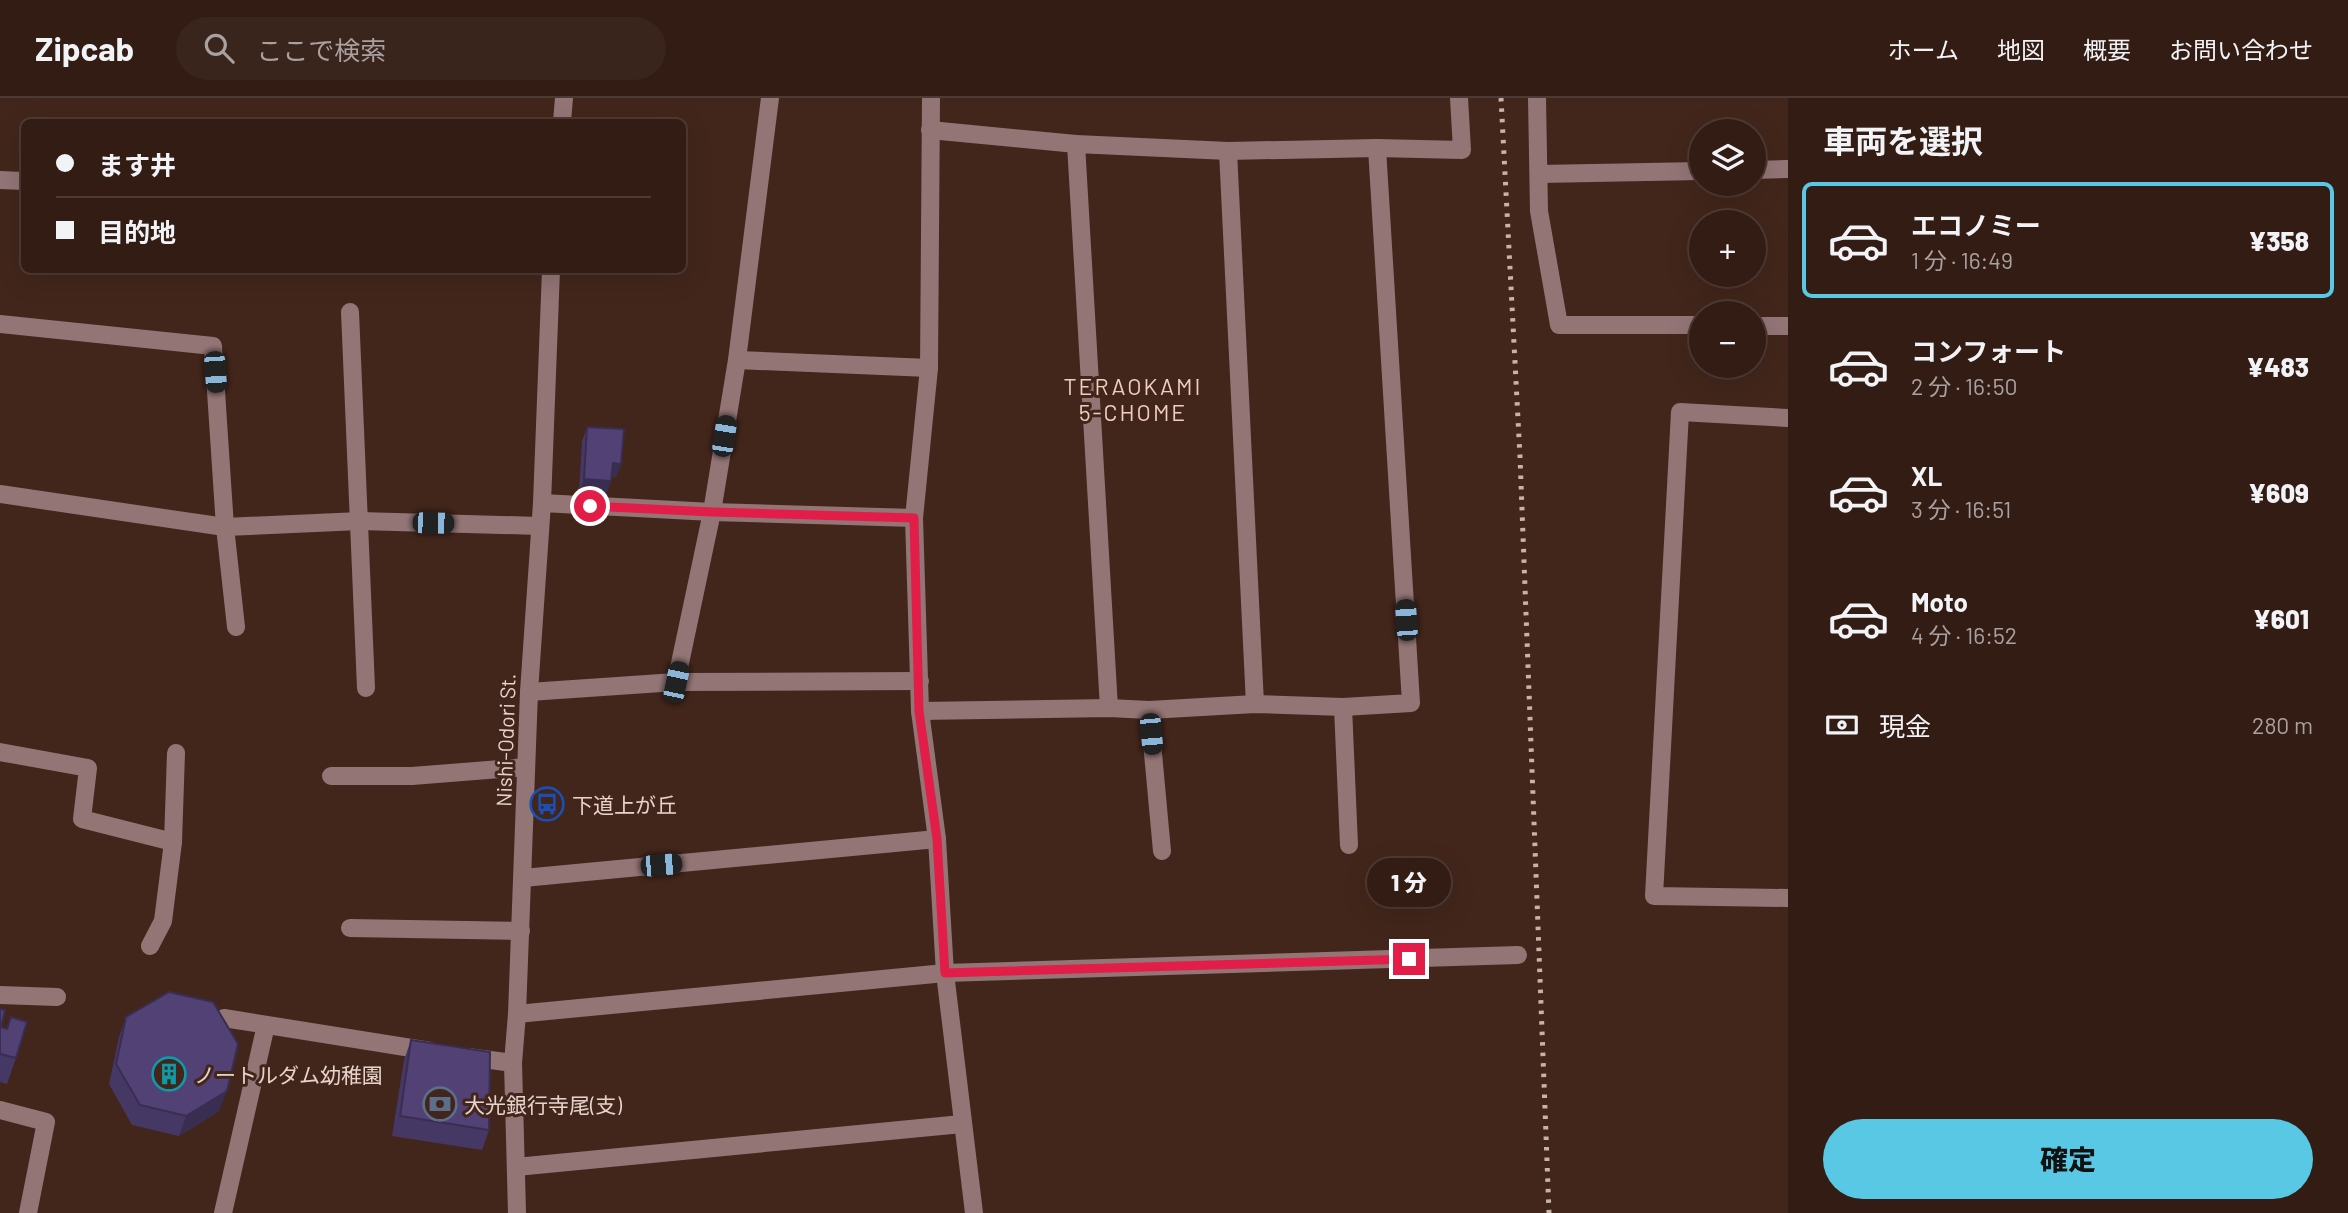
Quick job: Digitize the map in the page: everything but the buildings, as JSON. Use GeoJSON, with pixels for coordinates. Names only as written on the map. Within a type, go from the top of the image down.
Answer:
{"type":"FeatureCollection","features":[{"type":"Feature","properties":{"kind":"street"},"geometry":{"type":"LineString","coordinates":[[562,119],[564,98]]}},
{"type":"Feature","properties":{"kind":"street"},"geometry":{"type":"LineString","coordinates":[[676,682],[712,512],[737,360],[770,98]]}},
{"type":"Feature","properties":{"kind":"street"},"geometry":{"type":"LineString","coordinates":[[931,98],[929,368],[914,518],[919,711],[937,839],[945,973],[974,1213]]}},
{"type":"Feature","properties":{"kind":"street"},"geometry":{"type":"LineString","coordinates":[[930,130],[1076,144],[1228,151],[1377,148],[1462,150],[1459,98]]}},
{"type":"Feature","properties":{"kind":"street"},"geometry":{"type":"LineString","coordinates":[[1537,98],[1539,211],[1559,325],[1689,325]]}},
{"type":"Feature","properties":{"kind":"street"},"geometry":{"type":"LineString","coordinates":[[1076,144],[1109,708]]}},
{"type":"Feature","properties":{"kind":"street"},"geometry":{"type":"LineString","coordinates":[[919,711],[1109,708],[1149,710],[1255,704],[1343,707],[1411,703],[1377,148]]}},
{"type":"Feature","properties":{"kind":"street"},"geometry":{"type":"LineString","coordinates":[[1228,151],[1255,704]]}},
{"type":"Feature","properties":{"kind":"street"},"geometry":{"type":"LineString","coordinates":[[1766,170],[1788,169]]}},
{"type":"Feature","properties":{"kind":"street"},"geometry":{"type":"LineString","coordinates":[[1539,174],[1689,171]]}},
{"type":"Feature","properties":{"kind":"street"},"geometry":{"type":"LineString","coordinates":[[0,180],[21,181]]}},
{"type":"Feature","properties":{"kind":"street","name":"Nishi-Odori St."},"geometry":{"type":"LineString","coordinates":[[517,1213],[513,1063],[521,931],[529,692],[542,503],[551,273]]}},
{"type":"Feature","properties":{"kind":"street"},"geometry":{"type":"LineString","coordinates":[[350,312],[366,688]]}},
{"type":"Feature","properties":{"kind":"street"},"geometry":{"type":"LineString","coordinates":[[0,324],[213,346],[225,527],[236,627]]}},
{"type":"Feature","properties":{"kind":"street"},"geometry":{"type":"LineString","coordinates":[[1766,326],[1788,326]]}},
{"type":"Feature","properties":{"kind":"street"},"geometry":{"type":"LineString","coordinates":[[737,360],[929,368]]}},
{"type":"Feature","properties":{"kind":"street"},"geometry":{"type":"LineString","coordinates":[[1788,418],[1680,412],[1654,896],[1788,898]]}},
{"type":"Feature","properties":{"kind":"street"},"geometry":{"type":"LineString","coordinates":[[0,495],[225,527],[360,521],[540,526]]}},
{"type":"Feature","properties":{"kind":"street"},"geometry":{"type":"LineString","coordinates":[[542,503],[712,512],[914,518]]}},
{"type":"Feature","properties":{"kind":"street"},"geometry":{"type":"LineString","coordinates":[[529,692],[676,682],[920,681]]}},
{"type":"Feature","properties":{"kind":"street"},"geometry":{"type":"LineString","coordinates":[[1343,707],[1349,845]]}},
{"type":"Feature","properties":{"kind":"street"},"geometry":{"type":"LineString","coordinates":[[1149,710],[1162,851]]}},
{"type":"Feature","properties":{"kind":"street"},"geometry":{"type":"LineString","coordinates":[[0,752],[88,768],[82,819],[173,842]]}},
{"type":"Feature","properties":{"kind":"street"},"geometry":{"type":"LineString","coordinates":[[150,946],[163,921],[173,842],[176,753]]}},
{"type":"Feature","properties":{"kind":"street"},"geometry":{"type":"LineString","coordinates":[[331,776],[412,776],[526,767]]}},
{"type":"Feature","properties":{"kind":"street"},"geometry":{"type":"LineString","coordinates":[[523,878],[937,839]]}},
{"type":"Feature","properties":{"kind":"street"},"geometry":{"type":"LineString","coordinates":[[349,928],[521,931]]}},
{"type":"Feature","properties":{"kind":"street"},"geometry":{"type":"LineString","coordinates":[[517,1014],[945,973],[1518,955]]}},
{"type":"Feature","properties":{"kind":"street"},"geometry":{"type":"LineString","coordinates":[[0,995],[57,997]]}},
{"type":"Feature","properties":{"kind":"street"},"geometry":{"type":"LineString","coordinates":[[224,1018],[513,1063]]}},
{"type":"Feature","properties":{"kind":"street"},"geometry":{"type":"LineString","coordinates":[[223,1213],[266,1025]]}},
{"type":"Feature","properties":{"kind":"street"},"geometry":{"type":"LineString","coordinates":[[0,1110],[46,1122],[28,1213]]}},
{"type":"Feature","properties":{"kind":"street"},"geometry":{"type":"LineString","coordinates":[[516,1167],[962,1124]]}},
{"type":"Feature","properties":{"kind":"railway"},"geometry":{"type":"LineString","coordinates":[[1501,98],[1520,457],[1549,1213]]}},
{"type":"Feature","properties":{"kind":"place","name":"下道上が丘"},"geometry":{"type":"Point","coordinates":[547,804]}},
{"type":"Feature","properties":{"kind":"place","name":"ノートルダム幼稚園"},"geometry":{"type":"Point","coordinates":[169,1074]}},
{"type":"Feature","properties":{"kind":"place","name":"大光銀行寺尾(支)"},"geometry":{"type":"Point","coordinates":[440,1104]}},
{"type":"Feature","properties":{"kind":"district","name":"TERAOKAMI 5-CHOME"},"geometry":{"type":"Point","coordinates":[1133,399]}},
{"type":"Feature","properties":{"kind":"route"},"geometry":{"type":"LineString","coordinates":[[590,506],[914,518],[919,711],[937,839],[945,973],[1409,959]]}}]}
